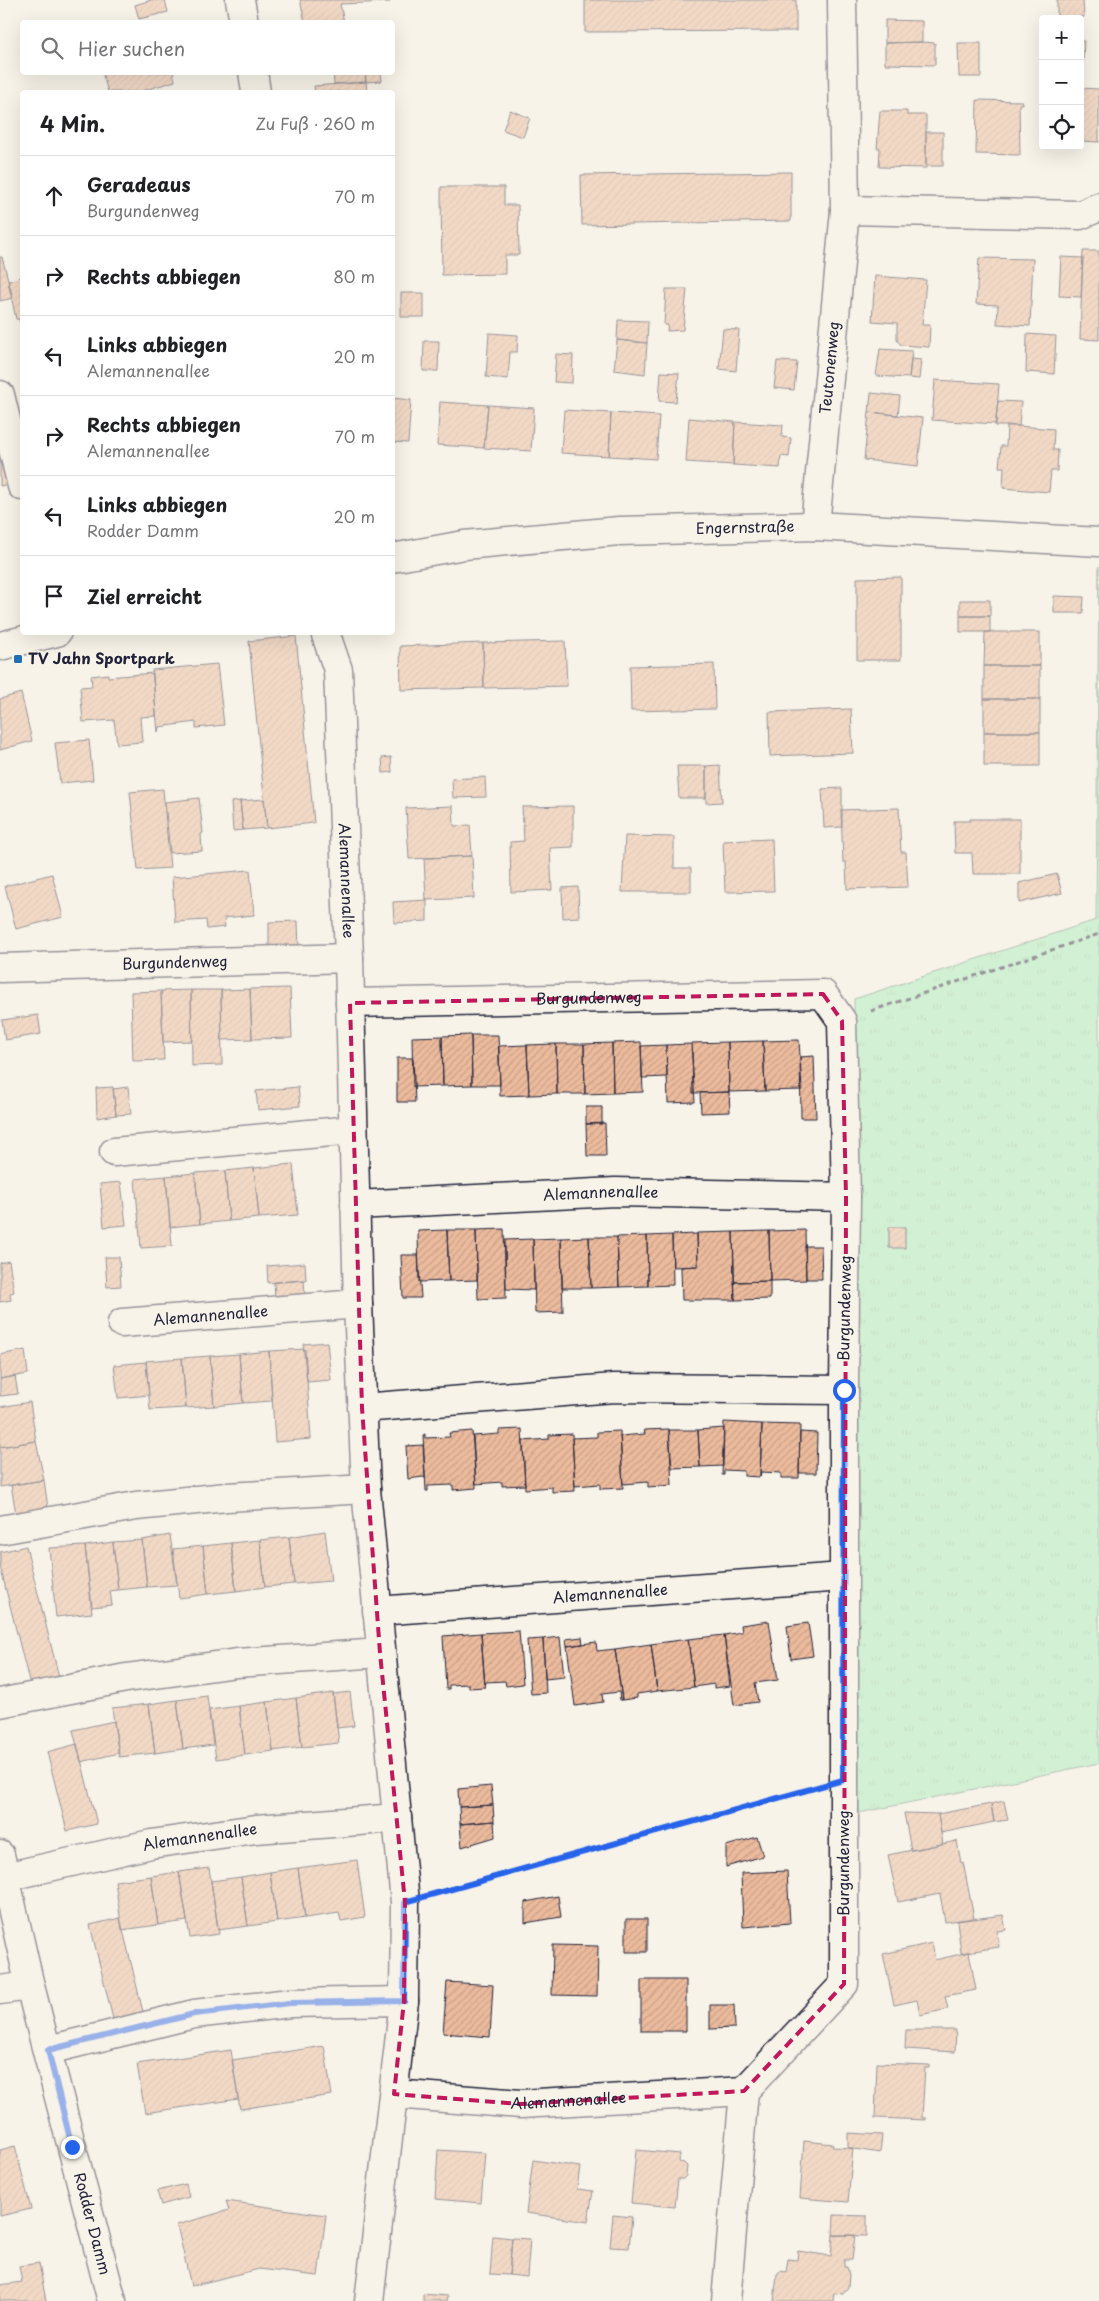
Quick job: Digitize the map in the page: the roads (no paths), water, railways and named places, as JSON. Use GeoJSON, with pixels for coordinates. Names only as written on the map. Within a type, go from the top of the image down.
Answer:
{"type":"FeatureCollection","features":[{"type":"Feature","properties":{"kind":"street"},"geometry":{"type":"LineString","coordinates":[[240,0],[244,20]]}},
{"type":"Feature","properties":{"kind":"street","name":"Teutonenweg"},"geometry":{"type":"LineString","coordinates":[[815,526],[845,210],[842,0]]}},
{"type":"Feature","properties":{"kind":"street"},"geometry":{"type":"LineString","coordinates":[[253,75],[256,90]]}},
{"type":"Feature","properties":{"kind":"street"},"geometry":{"type":"LineString","coordinates":[[845,210],[1080,215],[1099,207]]}},
{"type":"Feature","properties":{"kind":"street"},"geometry":{"type":"LineString","coordinates":[[0,395],[20,478]]}},
{"type":"Feature","properties":{"kind":"street","name":"Engernstraße"},"geometry":{"type":"LineString","coordinates":[[395,557],[464,544],[619,531],[815,526],[1099,542]]}},
{"type":"Feature","properties":{"kind":"street"},"geometry":{"type":"LineString","coordinates":[[0,646],[45,635]]}},
{"type":"Feature","properties":{"kind":"street","name":"Alemannenallee"},"geometry":{"type":"LineString","coordinates":[[326,635],[338,670],[349,958],[358,1304],[366,1490],[405,1902],[404,2001],[369,2301]]}},
{"type":"Feature","properties":{"kind":"street","name":"Burgundenweg"},"geometry":{"type":"LineString","coordinates":[[0,968],[349,958]]}},
{"type":"Feature","properties":{"kind":"street","name":"Burgundenweg"},"geometry":{"type":"LineString","coordinates":[[350,1003],[823,994],[842,1021],[846,1197],[843,1577],[844,1984],[744,2091]]}},
{"type":"Feature","properties":{"kind":"street"},"geometry":{"type":"LineString","coordinates":[[114,1152],[353,1130]]}},
{"type":"Feature","properties":{"kind":"street","name":"Alemannenallee"},"geometry":{"type":"LineString","coordinates":[[355,1205],[615,1192],[846,1197]]}},
{"type":"Feature","properties":{"kind":"street","name":"Alemannenallee"},"geometry":{"type":"LineString","coordinates":[[122,1323],[358,1304]]}},
{"type":"Feature","properties":{"kind":"street"},"geometry":{"type":"LineString","coordinates":[[362,1408],[614,1388],[844,1390]]}},
{"type":"Feature","properties":{"kind":"street"},"geometry":{"type":"LineString","coordinates":[[0,1530],[136,1506],[227,1497],[366,1490]]}},
{"type":"Feature","properties":{"kind":"street","name":"Alemannenallee"},"geometry":{"type":"LineString","coordinates":[[377,1611],[843,1577]]}},
{"type":"Feature","properties":{"kind":"street"},"geometry":{"type":"LineString","coordinates":[[0,1703],[126,1678],[236,1663],[380,1652]]}},
{"type":"Feature","properties":{"kind":"street","name":"Alemannenallee"},"geometry":{"type":"LineString","coordinates":[[3,1866],[256,1829],[397,1818]]}},
{"type":"Feature","properties":{"kind":"street","name":"Rodder Damm"},"geometry":{"type":"LineString","coordinates":[[3,1866],[30,1986],[112,2301]]}},
{"type":"Feature","properties":{"kind":"street"},"geometry":{"type":"LineString","coordinates":[[0,1990],[30,1986]]}},
{"type":"Feature","properties":{"kind":"street"},"geometry":{"type":"LineString","coordinates":[[48,2050],[194,2014],[290,2003],[404,2001]]}},
{"type":"Feature","properties":{"kind":"street"},"geometry":{"type":"LineString","coordinates":[[726,2301],[744,2091]]}},
{"type":"Feature","properties":{"kind":"street","name":"Alemannenallee"},"geometry":{"type":"LineString","coordinates":[[394,2094],[521,2104],[744,2091]]}},
{"type":"Feature","properties":{"kind":"place","name":"TV Jahn Sportpark"},"geometry":{"type":"Point","coordinates":[18,659]}}]}
